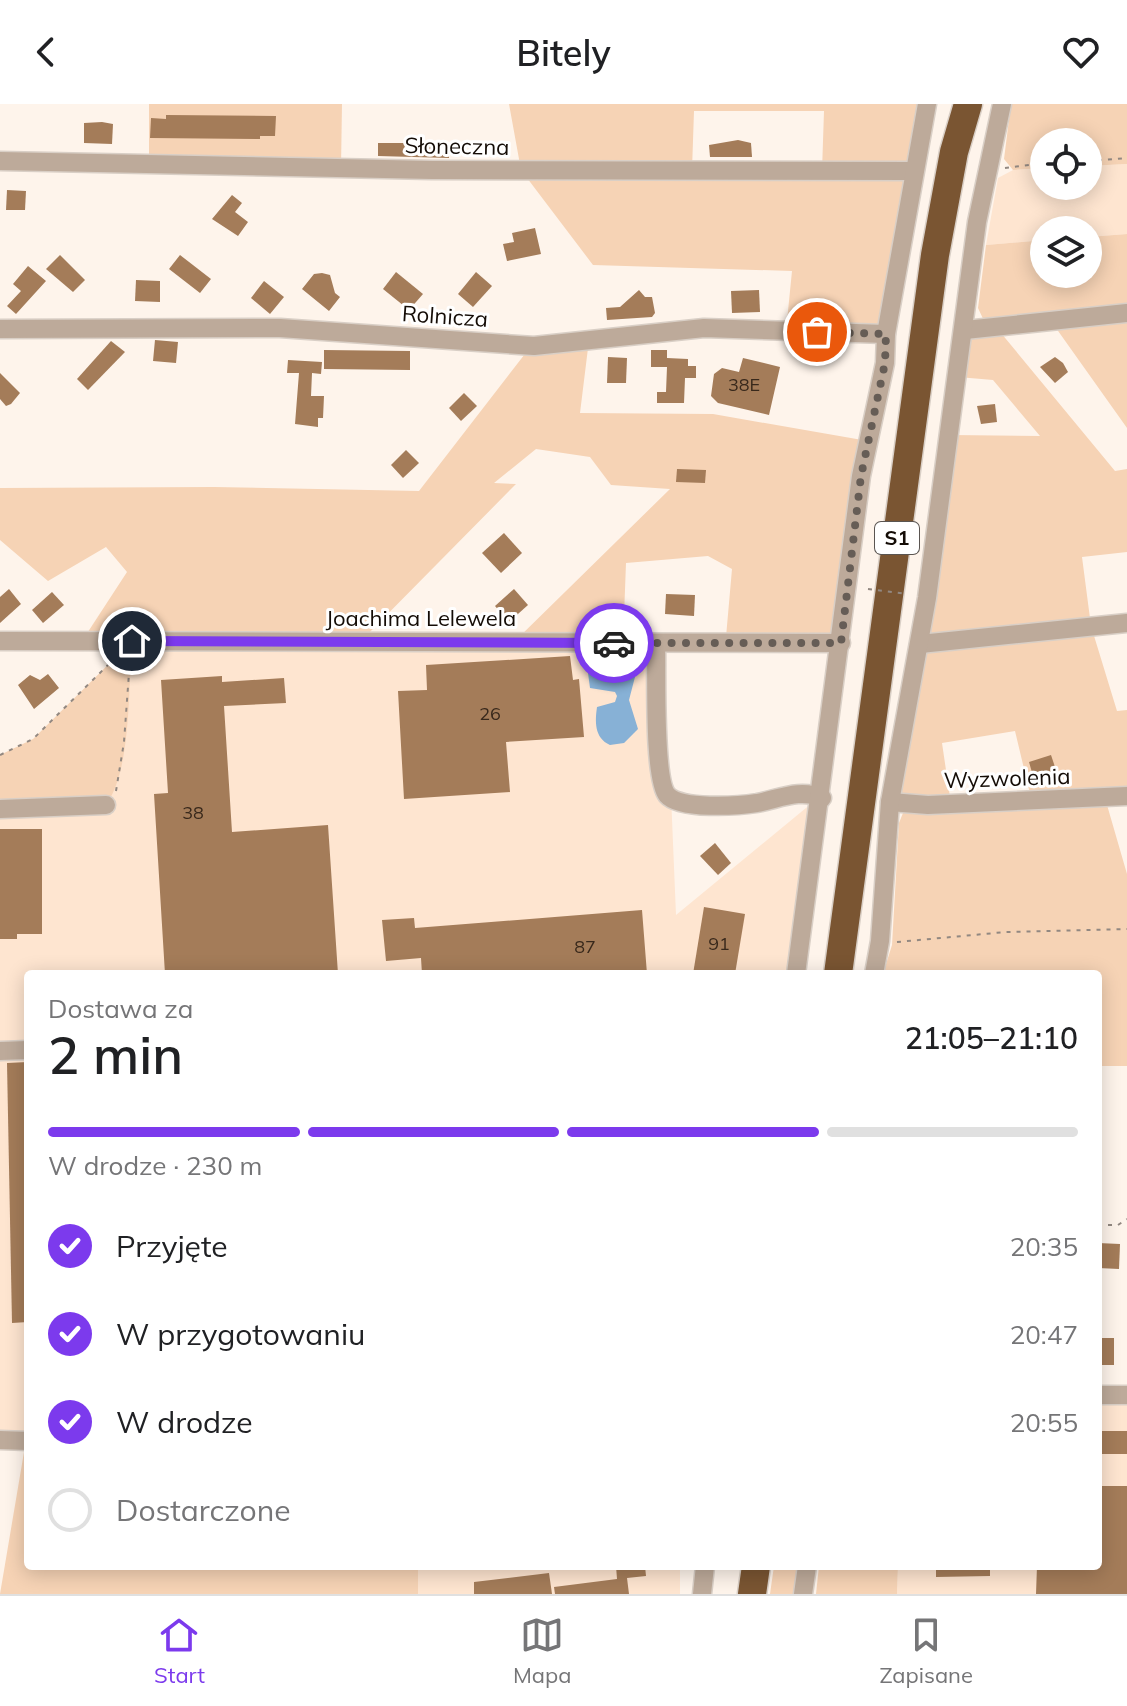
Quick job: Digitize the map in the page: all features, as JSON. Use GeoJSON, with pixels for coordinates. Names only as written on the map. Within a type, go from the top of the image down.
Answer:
{"type":"FeatureCollection","features":[{"type":"Feature","properties":{"kind":"highway","name":"S1"},"geometry":{"type":"LineString","coordinates":[[839,970],[935,255],[954,152],[968,104]]}},
{"type":"Feature","properties":{"kind":"highway"},"geometry":{"type":"LineString","coordinates":[[752,1594],[755,1570]]}},
{"type":"Feature","properties":{"kind":"street"},"geometry":{"type":"LineString","coordinates":[[797,970],[822,798],[861,476],[885,363],[886,334],[927,104]]}},
{"type":"Feature","properties":{"kind":"street"},"geometry":{"type":"LineString","coordinates":[[875,970],[880,941],[890,802],[920,644],[965,330],[977,222],[1002,104]]}},
{"type":"Feature","properties":{"kind":"street","name":"Słoneczna"},"geometry":{"type":"LineString","coordinates":[[0,161],[447,170],[913,171]]}},
{"type":"Feature","properties":{"kind":"street"},"geometry":{"type":"LineString","coordinates":[[965,330],[1127,313]]}},
{"type":"Feature","properties":{"kind":"street","name":"Rolnicza"},"geometry":{"type":"LineString","coordinates":[[0,329],[280,328],[534,346],[704,328],[886,334]]}},
{"type":"Feature","properties":{"kind":"street"},"geometry":{"type":"LineString","coordinates":[[920,644],[1127,623]]}},
{"type":"Feature","properties":{"kind":"street","name":"Joachima Lelewela"},"geometry":{"type":"LineString","coordinates":[[0,641],[841,643]]}},
{"type":"Feature","properties":{"kind":"street"},"geometry":{"type":"LineString","coordinates":[[656,643],[659,762],[668,795],[676,802],[715,805],[757,803],[802,792],[822,798]]}},
{"type":"Feature","properties":{"kind":"street","name":"Wyzwolenia"},"geometry":{"type":"LineString","coordinates":[[890,802],[928,805],[1127,796]]}},
{"type":"Feature","properties":{"kind":"street"},"geometry":{"type":"LineString","coordinates":[[0,809],[106,805]]}},
{"type":"Feature","properties":{"kind":"street"},"geometry":{"type":"LineString","coordinates":[[0,1051],[24,1050]]}},
{"type":"Feature","properties":{"kind":"street"},"geometry":{"type":"LineString","coordinates":[[1102,1395],[1127,1395]]}},
{"type":"Feature","properties":{"kind":"street"},"geometry":{"type":"LineString","coordinates":[[0,1440],[24,1441]]}},
{"type":"Feature","properties":{"kind":"street"},"geometry":{"type":"LineString","coordinates":[[702,1594],[705,1570]]}},
{"type":"Feature","properties":{"kind":"street"},"geometry":{"type":"LineString","coordinates":[[803,1594],[806,1570]]}},
{"type":"Feature","properties":{"kind":"path"},"geometry":{"type":"LineString","coordinates":[[1102,160],[1127,158]]}},
{"type":"Feature","properties":{"kind":"path"},"geometry":{"type":"LineString","coordinates":[[988,171],[1030,165]]}},
{"type":"Feature","properties":{"kind":"path"},"geometry":{"type":"LineString","coordinates":[[868,597],[868,589],[907,594]]}},
{"type":"Feature","properties":{"kind":"path"},"geometry":{"type":"LineString","coordinates":[[0,755],[33,739],[132,641]]}},
{"type":"Feature","properties":{"kind":"path"},"geometry":{"type":"LineString","coordinates":[[106,805],[115,792],[124,742],[132,641]]}},
{"type":"Feature","properties":{"kind":"path"},"geometry":{"type":"LineString","coordinates":[[880,941],[1006,932],[1127,929]]}},
{"type":"Feature","properties":{"kind":"path"},"geometry":{"type":"LineString","coordinates":[[1102,1225],[1118,1225],[1126,1220]]}},
{"type":"Feature","properties":{"kind":"shaded area"},"geometry":{"type":"Polygon","coordinates":[[[149,104],[342,104],[341,167],[149,164],[149,104]]]}},
{"type":"Feature","properties":{"kind":"shaded area"},"geometry":{"type":"Polygon","coordinates":[[[509,104],[927,104],[886,334],[786,331],[792,271],[593,265],[521,170],[509,104]],[[694,111],[692,170],[822,171],[824,111],[694,111]]]}},
{"type":"Feature","properties":{"kind":"shaded area"},"geometry":{"type":"Polygon","coordinates":[[[1011,104],[1127,104],[1127,164],[1102,165],[1102,128],[1030,128],[1030,169],[1013,170],[1004,159],[1011,104]]]}},
{"type":"Feature","properties":{"kind":"shaded area"},"geometry":{"type":"Polygon","coordinates":[[[1127,164],[1127,234],[1102,236],[1102,216],[1030,216],[1030,241],[986,245],[998,178],[1013,170],[1030,169],[1030,200],[1102,200],[1102,165],[1127,164]]]}},
{"type":"Feature","properties":{"kind":"shaded area"},"geometry":{"type":"Polygon","coordinates":[[[1127,234],[1127,428],[1051,321],[996,327],[1115,471],[1127,469],[1127,552],[1082,557],[1091,626],[1117,711],[1127,710],[1127,796],[1105,798],[1127,874],[1127,1066],[1102,1066],[1102,970],[884,970],[892,945],[899,823],[905,808],[890,802],[951,435],[1040,436],[993,380],[958,377],[965,330],[985,323],[978,308],[986,245],[1030,241],[1030,288],[1102,288],[1102,236],[1127,234]],[[1015,731],[942,743],[951,804],[1032,802],[1015,731]]]}},
{"type":"Feature","properties":{"kind":"shaded area"},"geometry":{"type":"Polygon","coordinates":[[[589,340],[580,413],[713,414],[868,441],[836,633],[830,637],[726,637],[732,569],[708,556],[626,563],[623,643],[514,642],[670,489],[611,485],[590,457],[536,449],[494,483],[516,484],[361,641],[132,642],[125,749],[114,789],[106,805],[0,809],[0,755],[33,739],[131,642],[82,641],[127,572],[106,547],[48,581],[0,540],[0,488],[214,487],[419,491],[528,350],[589,340]]]}},
{"type":"Feature","properties":{"kind":"shaded area"},"geometry":{"type":"Polygon","coordinates":[[[132,641],[656,643],[671,795],[676,915],[812,803],[789,970],[24,970],[24,1433],[0,1432],[0,809],[132,641]]]}},
{"type":"Feature","properties":{"kind":"shaded area"},"geometry":{"type":"Polygon","coordinates":[[[1127,1404],[1127,1594],[897,1594],[898,1570],[1102,1570],[1102,1405],[1127,1404]]]}},
{"type":"Feature","properties":{"kind":"shaded area"},"geometry":{"type":"Polygon","coordinates":[[[24,1452],[24,1570],[418,1570],[418,1594],[0,1594],[24,1452]]]}},
{"type":"Feature","properties":{"kind":"shaded area"},"geometry":{"type":"Polygon","coordinates":[[[418,1570],[680,1570],[680,1594],[418,1594],[418,1570]]]}},
{"type":"Feature","properties":{"kind":"shaded area"},"geometry":{"type":"Polygon","coordinates":[[[773,1570],[799,1570],[796,1594],[770,1594],[773,1570]]]}},
{"type":"Feature","properties":{"kind":"shaded area"},"geometry":{"type":"Polygon","coordinates":[[[819,1570],[898,1570],[897,1594],[816,1594],[819,1570]]]}},
{"type":"Feature","properties":{"kind":"water"},"geometry":{"type":"Polygon","coordinates":[[[623,658],[632,662],[635,677],[629,700],[638,729],[624,743],[610,745],[598,734],[597,707],[615,702],[617,696],[615,692],[590,688],[588,673],[594,668],[606,670],[623,658]]]}},
{"type":"Feature","properties":{"kind":"building"},"geometry":{"type":"Polygon","coordinates":[[[166,115],[276,116],[275,136],[260,136],[260,139],[150,138],[151,118],[166,119],[166,115]]]}},
{"type":"Feature","properties":{"kind":"building"},"geometry":{"type":"Polygon","coordinates":[[[84,123],[113,124],[112,144],[84,143],[84,123]]]}},
{"type":"Feature","properties":{"kind":"building"},"geometry":{"type":"Polygon","coordinates":[[[738,140],[751,143],[752,157],[710,157],[709,145],[738,140]]]}},
{"type":"Feature","properties":{"kind":"building"},"geometry":{"type":"Polygon","coordinates":[[[378,143],[449,143],[449,158],[378,156],[378,143]]]}},
{"type":"Feature","properties":{"kind":"building"},"geometry":{"type":"Polygon","coordinates":[[[7,190],[26,191],[25,210],[6,210],[7,190]]]}},
{"type":"Feature","properties":{"kind":"building"},"geometry":{"type":"Polygon","coordinates":[[[232,195],[242,203],[235,212],[248,222],[238,236],[212,219],[232,195]]]}},
{"type":"Feature","properties":{"kind":"building"},"geometry":{"type":"Polygon","coordinates":[[[535,228],[541,254],[507,261],[503,244],[514,242],[512,233],[535,228]]]}},
{"type":"Feature","properties":{"kind":"building"},"geometry":{"type":"Polygon","coordinates":[[[60,255],[85,280],[73,292],[46,269],[60,255]]]}},
{"type":"Feature","properties":{"kind":"building"},"geometry":{"type":"Polygon","coordinates":[[[180,255],[211,279],[200,293],[169,269],[180,255]]]}},
{"type":"Feature","properties":{"kind":"building"},"geometry":{"type":"Polygon","coordinates":[[[28,266],[46,281],[16,314],[7,306],[21,291],[13,284],[28,266]]]}},
{"type":"Feature","properties":{"kind":"building"},"geometry":{"type":"Polygon","coordinates":[[[396,272],[423,294],[409,310],[383,289],[396,272]]]}},
{"type":"Feature","properties":{"kind":"building"},"geometry":{"type":"Polygon","coordinates":[[[476,272],[492,286],[473,307],[458,294],[476,272]]]}},
{"type":"Feature","properties":{"kind":"building"},"geometry":{"type":"Polygon","coordinates":[[[314,274],[330,275],[335,293],[340,297],[329,311],[302,289],[314,274]]]}},
{"type":"Feature","properties":{"kind":"building"},"geometry":{"type":"Polygon","coordinates":[[[136,280],[160,281],[160,302],[135,301],[136,280]]]}},
{"type":"Feature","properties":{"kind":"building"},"geometry":{"type":"Polygon","coordinates":[[[264,281],[284,297],[270,314],[251,298],[264,281]]]}},
{"type":"Feature","properties":{"kind":"building"},"geometry":{"type":"Polygon","coordinates":[[[639,290],[645,297],[652,297],[655,313],[652,317],[607,320],[606,308],[620,307],[639,290]]]}},
{"type":"Feature","properties":{"kind":"building"},"geometry":{"type":"Polygon","coordinates":[[[759,290],[760,312],[732,313],[731,291],[759,290]]]}},
{"type":"Feature","properties":{"kind":"building"},"geometry":{"type":"Polygon","coordinates":[[[155,340],[178,342],[176,363],[153,361],[155,340]]]}},
{"type":"Feature","properties":{"kind":"building"},"geometry":{"type":"Polygon","coordinates":[[[111,341],[125,352],[88,390],[77,379],[111,341]]]}},
{"type":"Feature","properties":{"kind":"building"},"geometry":{"type":"Polygon","coordinates":[[[324,350],[410,351],[410,370],[324,369],[324,350]]]}},
{"type":"Feature","properties":{"kind":"building"},"geometry":{"type":"Polygon","coordinates":[[[651,350],[667,350],[667,358],[688,359],[688,366],[696,366],[696,378],[685,378],[684,403],[657,403],[657,392],[666,392],[667,367],[651,367],[651,350]]]}},
{"type":"Feature","properties":{"kind":"building"},"geometry":{"type":"Polygon","coordinates":[[[608,357],[627,358],[626,383],[607,383],[608,357]]]}},
{"type":"Feature","properties":{"kind":"building"},"geometry":{"type":"Polygon","coordinates":[[[1055,357],[1068,372],[1055,383],[1040,367],[1055,357]]]}},
{"type":"Feature","properties":{"kind":"building"},"geometry":{"type":"Polygon","coordinates":[[[743,358],[780,367],[769,415],[718,403],[711,396],[714,374],[722,368],[739,372],[743,358]]]}},
{"type":"Feature","properties":{"kind":"building"},"geometry":{"type":"Polygon","coordinates":[[[288,360],[322,362],[321,374],[312,373],[311,396],[324,396],[323,418],[318,418],[318,427],[295,424],[299,373],[287,373],[288,360]]]}},
{"type":"Feature","properties":{"kind":"building"},"geometry":{"type":"Polygon","coordinates":[[[0,373],[20,393],[6,406],[0,399],[0,373]]]}},
{"type":"Feature","properties":{"kind":"building"},"geometry":{"type":"Polygon","coordinates":[[[464,393],[477,406],[461,421],[449,408],[464,393]]]}},
{"type":"Feature","properties":{"kind":"building"},"geometry":{"type":"Polygon","coordinates":[[[995,404],[997,422],[981,424],[977,406],[995,404]]]}},
{"type":"Feature","properties":{"kind":"building"},"geometry":{"type":"Polygon","coordinates":[[[406,450],[419,463],[403,478],[391,465],[406,450]]]}},
{"type":"Feature","properties":{"kind":"building"},"geometry":{"type":"Polygon","coordinates":[[[677,469],[706,470],[705,483],[676,482],[677,469]]]}},
{"type":"Feature","properties":{"kind":"building"},"geometry":{"type":"Polygon","coordinates":[[[504,533],[522,553],[501,573],[482,553],[504,533]]]}},
{"type":"Feature","properties":{"kind":"building"},"geometry":{"type":"Polygon","coordinates":[[[9,589],[21,604],[0,623],[0,597],[9,589]]]}},
{"type":"Feature","properties":{"kind":"building"},"geometry":{"type":"Polygon","coordinates":[[[514,589],[528,605],[509,622],[495,606],[514,589]]]}},
{"type":"Feature","properties":{"kind":"building"},"geometry":{"type":"Polygon","coordinates":[[[52,592],[64,605],[43,623],[32,610],[52,592]]]}},
{"type":"Feature","properties":{"kind":"building"},"geometry":{"type":"Polygon","coordinates":[[[666,594],[695,595],[694,616],[665,614],[666,594]]]}},
{"type":"Feature","properties":{"kind":"building"},"geometry":{"type":"Polygon","coordinates":[[[570,656],[573,680],[579,679],[584,737],[506,742],[510,792],[404,799],[398,691],[427,690],[426,665],[570,656]]]}},
{"type":"Feature","properties":{"kind":"building"},"geometry":{"type":"Polygon","coordinates":[[[48,674],[59,688],[34,709],[18,685],[30,675],[40,680],[48,674]]]}},
{"type":"Feature","properties":{"kind":"building"},"geometry":{"type":"Polygon","coordinates":[[[222,676],[222,682],[284,678],[286,703],[224,706],[232,832],[328,825],[338,970],[165,970],[154,794],[168,793],[161,680],[222,676]]]}},
{"type":"Feature","properties":{"kind":"building"},"geometry":{"type":"Polygon","coordinates":[[[1051,755],[1058,776],[1035,783],[1029,762],[1051,755]]]}},
{"type":"Feature","properties":{"kind":"building"},"geometry":{"type":"Polygon","coordinates":[[[0,829],[42,829],[42,934],[17,934],[17,939],[0,939],[0,829]]]}},
{"type":"Feature","properties":{"kind":"building"},"geometry":{"type":"Polygon","coordinates":[[[715,843],[731,863],[718,875],[700,856],[715,843]]]}},
{"type":"Feature","properties":{"kind":"building"},"geometry":{"type":"Polygon","coordinates":[[[704,907],[745,914],[736,970],[694,970],[704,907]]]}},
{"type":"Feature","properties":{"kind":"building"},"geometry":{"type":"Polygon","coordinates":[[[642,910],[647,970],[422,970],[421,958],[386,961],[382,920],[414,918],[415,928],[642,910]]]}},
{"type":"Feature","properties":{"kind":"building"},"geometry":{"type":"Polygon","coordinates":[[[24,1062],[24,1322],[12,1323],[7,1063],[24,1062]]]}},
{"type":"Feature","properties":{"kind":"building"},"geometry":{"type":"Polygon","coordinates":[[[1102,1243],[1120,1244],[1119,1269],[1102,1268],[1102,1243]]]}},
{"type":"Feature","properties":{"kind":"building"},"geometry":{"type":"Polygon","coordinates":[[[1102,1338],[1114,1338],[1114,1365],[1102,1365],[1102,1338]]]}},
{"type":"Feature","properties":{"kind":"building"},"geometry":{"type":"Polygon","coordinates":[[[1102,1431],[1127,1431],[1127,1454],[1102,1454],[1102,1431]]]}},
{"type":"Feature","properties":{"kind":"building"},"geometry":{"type":"Polygon","coordinates":[[[1102,1486],[1127,1486],[1127,1594],[1036,1594],[1037,1570],[1102,1570],[1102,1486]]]}},
{"type":"Feature","properties":{"kind":"building"},"geometry":{"type":"Polygon","coordinates":[[[616,1570],[645,1570],[646,1576],[627,1578],[629,1594],[555,1594],[554,1587],[617,1579],[616,1570]]]}},
{"type":"Feature","properties":{"kind":"building"},"geometry":{"type":"Polygon","coordinates":[[[936,1570],[990,1570],[990,1576],[936,1577],[936,1570]]]}},
{"type":"Feature","properties":{"kind":"building"},"geometry":{"type":"Polygon","coordinates":[[[549,1573],[552,1594],[474,1594],[474,1582],[549,1573]]]}},
{"type":"Feature","properties":{"kind":"way so far"},"geometry":{"type":"LineString","coordinates":[[614,643],[841,643],[861,476],[885,363],[886,334],[817,332]]}},
{"type":"Feature","properties":{"kind":"route"},"geometry":{"type":"LineString","coordinates":[[132,641],[614,643]]}}]}
